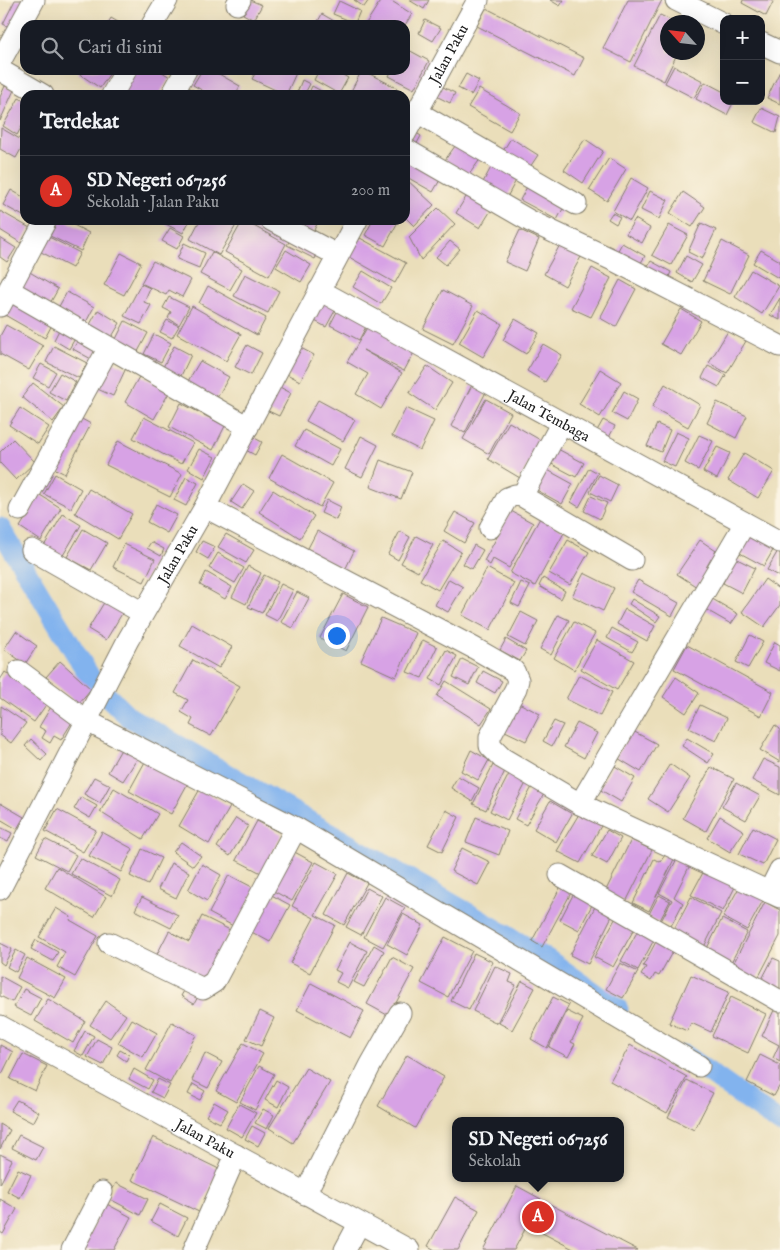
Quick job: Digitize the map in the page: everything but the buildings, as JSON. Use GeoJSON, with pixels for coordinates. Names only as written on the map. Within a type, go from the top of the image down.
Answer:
{"type":"FeatureCollection","features":[{"type":"Feature","properties":{"kind":"street"},"geometry":{"type":"LineString","coordinates":[[23,20],[34,0]]}},
{"type":"Feature","properties":{"kind":"street"},"geometry":{"type":"LineString","coordinates":[[155,20],[167,0]]}},
{"type":"Feature","properties":{"kind":"street","name":"Jalan Paku"},"geometry":{"type":"LineString","coordinates":[[410,125],[478,0]]}},
{"type":"Feature","properties":{"kind":"street"},"geometry":{"type":"LineString","coordinates":[[676,0],[720,22]]}},
{"type":"Feature","properties":{"kind":"street"},"geometry":{"type":"LineString","coordinates":[[0,62],[20,26]]}},
{"type":"Feature","properties":{"kind":"street"},"geometry":{"type":"LineString","coordinates":[[765,45],[780,52]]}},
{"type":"Feature","properties":{"kind":"street"},"geometry":{"type":"LineString","coordinates":[[0,70],[35,90]]}},
{"type":"Feature","properties":{"kind":"street"},"geometry":{"type":"LineString","coordinates":[[115,90],[123,75]]}},
{"type":"Feature","properties":{"kind":"street"},"geometry":{"type":"LineString","coordinates":[[175,90],[183,75]]}},
{"type":"Feature","properties":{"kind":"street"},"geometry":{"type":"LineString","coordinates":[[417,112],[576,204]]}},
{"type":"Feature","properties":{"kind":"street"},"geometry":{"type":"LineString","coordinates":[[410,151],[530,221],[615,261],[780,346]]}},
{"type":"Feature","properties":{"kind":"street"},"geometry":{"type":"LineString","coordinates":[[43,225],[5,298],[108,349],[248,427]]}},
{"type":"Feature","properties":{"kind":"street"},"geometry":{"type":"LineString","coordinates":[[280,225],[337,255]]}},
{"type":"Feature","properties":{"kind":"street","name":"Jalan Paku"},"geometry":{"type":"LineString","coordinates":[[0,889],[88,714],[143,613],[205,507],[354,225]]}},
{"type":"Feature","properties":{"kind":"street","name":"Jalan Tembaga"},"geometry":{"type":"LineString","coordinates":[[319,290],[561,424],[780,542]]}},
{"type":"Feature","properties":{"kind":"street"},"geometry":{"type":"LineString","coordinates":[[20,510],[108,349]]}},
{"type":"Feature","properties":{"kind":"street"},"geometry":{"type":"LineString","coordinates":[[522,496],[561,424]]}},
{"type":"Feature","properties":{"kind":"street"},"geometry":{"type":"LineString","coordinates":[[490,528],[507,498],[515,495],[522,496],[632,560]]}},
{"type":"Feature","properties":{"kind":"street"},"geometry":{"type":"LineString","coordinates":[[205,507],[466,643],[514,671],[518,680],[516,688],[490,738],[490,746],[502,758],[580,804],[774,894],[780,870]]}},
{"type":"Feature","properties":{"kind":"street"},"geometry":{"type":"LineString","coordinates":[[580,804],[745,523]]}},
{"type":"Feature","properties":{"kind":"street"},"geometry":{"type":"LineString","coordinates":[[32,550],[143,613]]}},
{"type":"Feature","properties":{"kind":"street"},"geometry":{"type":"LineString","coordinates":[[18,671],[88,714],[296,828],[699,1066]]}},
{"type":"Feature","properties":{"kind":"street"},"geometry":{"type":"LineString","coordinates":[[110,943],[203,989],[208,988],[214,982],[296,828]]}},
{"type":"Feature","properties":{"kind":"street"},"geometry":{"type":"LineString","coordinates":[[560,875],[780,1001]]}},
{"type":"Feature","properties":{"kind":"street"},"geometry":{"type":"LineString","coordinates":[[305,1194],[370,1066],[400,1012]]}},
{"type":"Feature","properties":{"kind":"street","name":"Jalan Paku"},"geometry":{"type":"LineString","coordinates":[[0,1026],[409,1250]]}},
{"type":"Feature","properties":{"kind":"street"},"geometry":{"type":"LineString","coordinates":[[194,1250],[236,1155]]}},
{"type":"Feature","properties":{"kind":"street"},"geometry":{"type":"LineString","coordinates":[[72,1250],[102,1192]]}},
{"type":"Feature","properties":{"kind":"street"},"geometry":{"type":"LineString","coordinates":[[345,1250],[359,1224]]}},
{"type":"Feature","properties":{"kind":"waterway"},"geometry":{"type":"LineString","coordinates":[[0,528],[93,682],[129,717],[547,959],[618,1009]]}},
{"type":"Feature","properties":{"kind":"waterway"},"geometry":{"type":"LineString","coordinates":[[684,1055],[780,1123]]}},
{"type":"Feature","properties":{"kind":"place","name":"SD Negeri 067256"},"geometry":{"type":"Point","coordinates":[538,1217]}}]}
